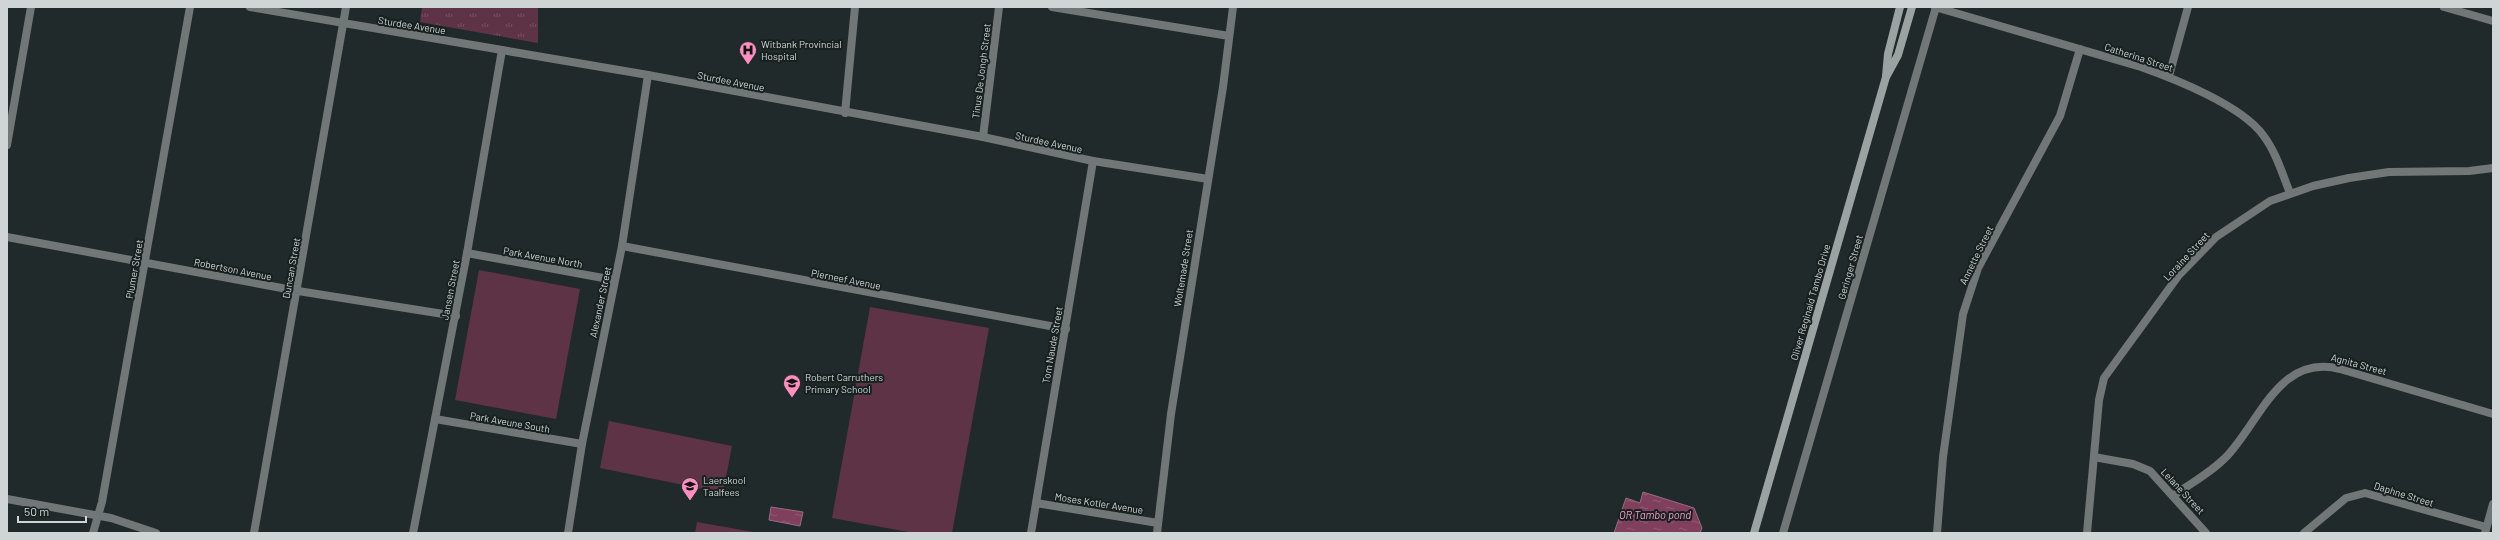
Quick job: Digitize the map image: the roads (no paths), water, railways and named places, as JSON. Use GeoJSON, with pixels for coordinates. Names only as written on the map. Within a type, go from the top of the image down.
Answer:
{"type":"FeatureCollection","features":[{"type":"Feature","properties":{"kind":"main road","name":"Oliver Reginald Tambo Drive"},"geometry":{"type":"LineString","coordinates":[[1754,533],[1886,77],[1888,54],[1900,7]]}},
{"type":"Feature","properties":{"kind":"main road","name":"Oliver Reginald Tambo Drive"},"geometry":{"type":"LineString","coordinates":[[1886,77],[1898,55],[1912,7]]}},
{"type":"Feature","properties":{"kind":"street"},"geometry":{"type":"LineString","coordinates":[[7,145],[31,7]]}},
{"type":"Feature","properties":{"kind":"street","name":"Plumer Street"},"geometry":{"type":"LineString","coordinates":[[93,533],[102,502],[190,7]]}},
{"type":"Feature","properties":{"kind":"street","name":"Sturdee Avenue"},"geometry":{"type":"LineString","coordinates":[[250,7],[648,75],[845,113],[983,137],[1093,161],[1208,179]]}},
{"type":"Feature","properties":{"kind":"street","name":"Duncan Street"},"geometry":{"type":"LineString","coordinates":[[254,533],[298,291],[346,7]]}},
{"type":"Feature","properties":{"kind":"street"},"geometry":{"type":"LineString","coordinates":[[845,113],[856,7]]}},
{"type":"Feature","properties":{"kind":"street","name":"Tinus De Jongh Street"},"geometry":{"type":"LineString","coordinates":[[983,137],[999,7]]}},
{"type":"Feature","properties":{"kind":"street"},"geometry":{"type":"LineString","coordinates":[[1052,7],[1091,10],[1229,36]]}},
{"type":"Feature","properties":{"kind":"street","name":"Woltemade Street"},"geometry":{"type":"LineString","coordinates":[[1157,533],[1171,414],[1233,7]]}},
{"type":"Feature","properties":{"kind":"street","name":"Catherina Street"},"geometry":{"type":"LineString","coordinates":[[1936,7],[2169,76],[2229,108],[2256,127],[2276,156],[2290,193]]}},
{"type":"Feature","properties":{"kind":"street","name":"Geringer Street"},"geometry":{"type":"LineString","coordinates":[[1783,533],[1936,7]]}},
{"type":"Feature","properties":{"kind":"street"},"geometry":{"type":"LineString","coordinates":[[2169,76],[2188,7]]}},
{"type":"Feature","properties":{"kind":"street"},"geometry":{"type":"LineString","coordinates":[[2444,7],[2493,21]]}},
{"type":"Feature","properties":{"kind":"street","name":"Annette Street"},"geometry":{"type":"LineString","coordinates":[[1937,533],[1943,457],[1961,328],[1967,297],[1978,268],[2060,116],[2080,49]]}},
{"type":"Feature","properties":{"kind":"street","name":"Jansen Street"},"geometry":{"type":"LineString","coordinates":[[413,533],[468,253],[502,50]]}},
{"type":"Feature","properties":{"kind":"street","name":"Alexander Street"},"geometry":{"type":"LineString","coordinates":[[568,533],[582,444],[622,246],[648,75]]}},
{"type":"Feature","properties":{"kind":"street","name":"Tom Naude Street"},"geometry":{"type":"LineString","coordinates":[[1031,533],[1093,161]]}},
{"type":"Feature","properties":{"kind":"street","name":"Loraine Street"},"geometry":{"type":"LineString","coordinates":[[2087,533],[2101,387],[2122,351],[2179,275],[2205,247],[2252,212],[2290,193],[2349,178],[2389,172],[2469,171],[2493,168]]}},
{"type":"Feature","properties":{"kind":"street","name":"Robertson Avenue"},"geometry":{"type":"LineString","coordinates":[[7,237],[298,291],[456,316]]}},
{"type":"Feature","properties":{"kind":"street","name":"Pierneef Avenue"},"geometry":{"type":"LineString","coordinates":[[622,246],[1066,329]]}},
{"type":"Feature","properties":{"kind":"street","name":"Park Avenue North"},"geometry":{"type":"LineString","coordinates":[[468,253],[614,280]]}},
{"type":"Feature","properties":{"kind":"street","name":"Agnita Street"},"geometry":{"type":"LineString","coordinates":[[2174,495],[2205,474],[2228,455],[2284,382],[2298,372],[2312,366],[2328,366],[2340,369],[2493,414]]}},
{"type":"Feature","properties":{"kind":"street","name":"Park Aveune South"},"geometry":{"type":"LineString","coordinates":[[435,419],[582,444]]}},
{"type":"Feature","properties":{"kind":"street","name":"Lelane Street"},"geometry":{"type":"LineString","coordinates":[[2094,458],[2143,467],[2174,495],[2206,533]]}},
{"type":"Feature","properties":{"kind":"street","name":"Daphne Street"},"geometry":{"type":"LineString","coordinates":[[2304,533],[2346,498],[2366,493],[2486,530]]}},
{"type":"Feature","properties":{"kind":"street"},"geometry":{"type":"LineString","coordinates":[[7,499],[97,515],[156,533]]}},
{"type":"Feature","properties":{"kind":"street","name":"Moses Kotler Avenue"},"geometry":{"type":"LineString","coordinates":[[1036,503],[1158,523]]}},
{"type":"Feature","properties":{"kind":"street"},"geometry":{"type":"LineString","coordinates":[[2486,530],[2493,504]]}},
{"type":"Feature","properties":{"kind":"water","name":"OR Tambo pond"},"geometry":{"type":"Polygon","coordinates":[[[1643,492],[1694,508],[1702,528],[1700,533],[1614,533],[1626,498],[1640,503],[1643,492]]]}},
{"type":"Feature","properties":{"kind":"water"},"geometry":{"type":"Polygon","coordinates":[[[771,507],[803,512],[800,526],[769,520],[771,507]]]}},
{"type":"Feature","properties":{"kind":"place","name":"Witbank Provincial Hospital"},"geometry":{"type":"Point","coordinates":[748,65]}},
{"type":"Feature","properties":{"kind":"place","name":"Robert Carruthers Primary School"},"geometry":{"type":"Point","coordinates":[792,398]}},
{"type":"Feature","properties":{"kind":"place","name":"Laerskool Taalfees"},"geometry":{"type":"Point","coordinates":[690,501]}}]}
